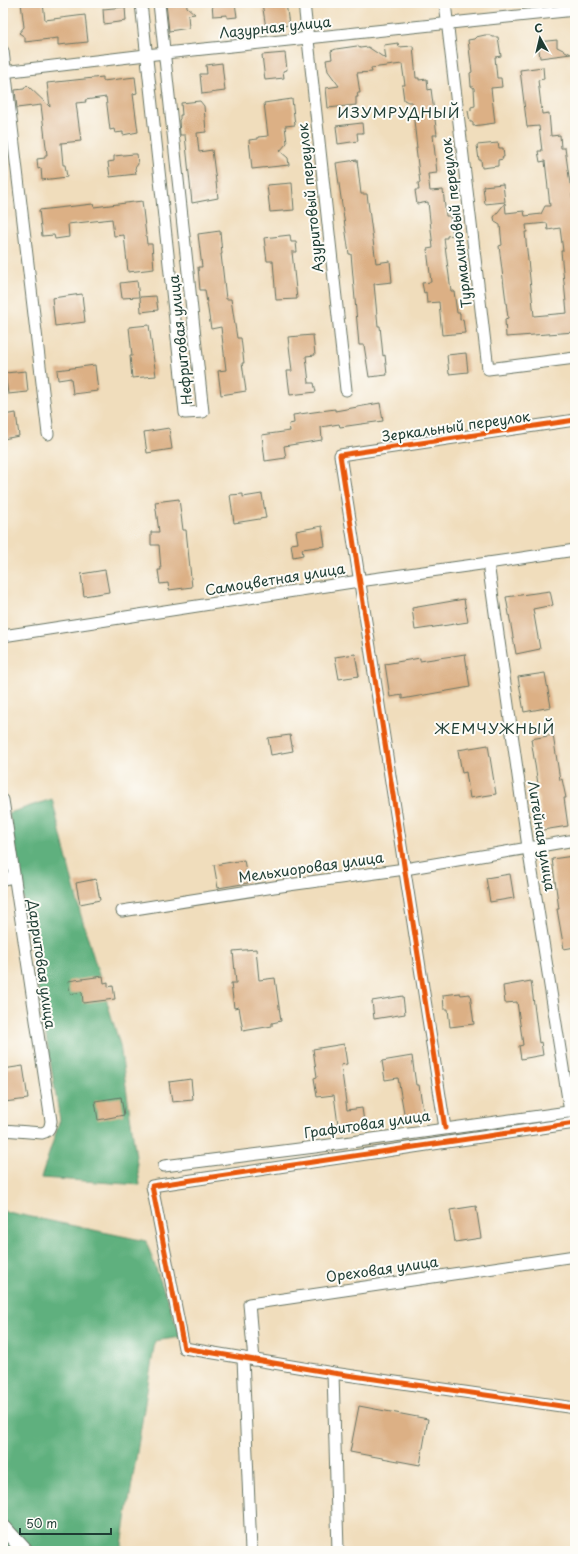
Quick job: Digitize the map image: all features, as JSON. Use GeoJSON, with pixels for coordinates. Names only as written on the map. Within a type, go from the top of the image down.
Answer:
{"type":"FeatureCollection","features":[{"type":"Feature","properties":{"kind":"street","name":"Нефритовая улица"},"geometry":{"type":"LineString","coordinates":[[141,3],[185,413],[203,412],[160,3]]}},
{"type":"Feature","properties":{"kind":"street","name":"Азуритовый переулок"},"geometry":{"type":"LineString","coordinates":[[304,3],[346,390]]}},
{"type":"Feature","properties":{"kind":"street","name":"Турмалиновый переулок"},"geometry":{"type":"LineString","coordinates":[[445,3],[488,369],[575,358]]}},
{"type":"Feature","properties":{"kind":"street","name":"Лазурная улица"},"geometry":{"type":"LineString","coordinates":[[4,72],[146,55],[574,10]]}},
{"type":"Feature","properties":{"kind":"street"},"geometry":{"type":"LineString","coordinates":[[3,51],[4,72],[48,434]]}},
{"type":"Feature","properties":{"kind":"street","name":"Зеркальный переулок"},"geometry":{"type":"LineString","coordinates":[[359,581],[340,455],[575,420]]}},
{"type":"Feature","properties":{"kind":"street","name":"Самоцветная улица"},"geometry":{"type":"LineString","coordinates":[[3,636],[359,581],[488,564],[575,550]]}},
{"type":"Feature","properties":{"kind":"street","name":"Литейная улица"},"geometry":{"type":"LineString","coordinates":[[488,564],[528,847],[573,1111]]}},
{"type":"Feature","properties":{"kind":"street"},"geometry":{"type":"LineString","coordinates":[[359,581],[445,1128]]}},
{"type":"Feature","properties":{"kind":"street","name":"Дарритовая улица"},"geometry":{"type":"LineString","coordinates":[[3,800],[50,1121],[50,1127],[47,1131],[36,1133],[3,1130]]}},
{"type":"Feature","properties":{"kind":"street","name":"Мельхиоровая улица"},"geometry":{"type":"LineString","coordinates":[[122,911],[274,887],[405,869],[575,840]]}},
{"type":"Feature","properties":{"kind":"street"},"geometry":{"type":"LineString","coordinates":[[3,879],[14,877]]}},
{"type":"Feature","properties":{"kind":"street","name":"Графитовая улица"},"geometry":{"type":"LineString","coordinates":[[164,1166],[316,1147],[573,1111]]}},
{"type":"Feature","properties":{"kind":"street"},"geometry":{"type":"LineString","coordinates":[[575,1123],[152,1186],[184,1348],[333,1374],[575,1408]]}},
{"type":"Feature","properties":{"kind":"street","name":"Ореховая улица"},"geometry":{"type":"LineString","coordinates":[[248,1359],[249,1304],[575,1256]]}},
{"type":"Feature","properties":{"kind":"street"},"geometry":{"type":"LineString","coordinates":[[248,1359],[252,1551]]}},
{"type":"Feature","properties":{"kind":"street"},"geometry":{"type":"LineString","coordinates":[[333,1374],[338,1551]]}},
{"type":"Feature","properties":{"kind":"street"},"geometry":{"type":"LineString","coordinates":[[3,1527],[25,1551]]}},
{"type":"Feature","properties":{"kind":"green space"},"geometry":{"type":"Polygon","coordinates":[[[52,799],[80,912],[120,1045],[140,1185],[41,1178],[60,1120],[9,813],[52,799]]]}},
{"type":"Feature","properties":{"kind":"green space"},"geometry":{"type":"Polygon","coordinates":[[[3,1211],[146,1241],[181,1337],[155,1341],[121,1551],[3,1551],[3,1211]]]}},
{"type":"Feature","properties":{"kind":"building"},"geometry":{"type":"Polygon","coordinates":[[[21,3],[43,3],[45,20],[85,15],[88,42],[58,45],[58,38],[25,42],[25,37],[19,33],[24,27],[21,3]]]}},
{"type":"Feature","properties":{"kind":"building"},"geometry":{"type":"Polygon","coordinates":[[[186,3],[187,7],[195,14],[188,15],[189,28],[169,31],[166,4],[186,3]]]}},
{"type":"Feature","properties":{"kind":"building"},"geometry":{"type":"Polygon","coordinates":[[[212,3],[235,3],[237,17],[227,18],[227,15],[213,16],[212,3]]]}},
{"type":"Feature","properties":{"kind":"building"},"geometry":{"type":"Polygon","coordinates":[[[262,3],[286,3],[289,25],[266,28],[262,3]]]}},
{"type":"Feature","properties":{"kind":"building"},"geometry":{"type":"Polygon","coordinates":[[[125,7],[126,21],[104,24],[103,9],[125,7]]]}},
{"type":"Feature","properties":{"kind":"building"},"geometry":{"type":"Polygon","coordinates":[[[485,35],[498,37],[501,56],[495,57],[497,78],[501,78],[502,87],[491,88],[495,123],[473,126],[473,122],[470,122],[468,111],[471,110],[471,107],[475,106],[474,88],[471,86],[470,73],[472,72],[468,40],[485,35]]]}},
{"type":"Feature","properties":{"kind":"building"},"geometry":{"type":"Polygon","coordinates":[[[557,40],[557,47],[571,54],[540,58],[538,42],[557,40]]]}},
{"type":"Feature","properties":{"kind":"building"},"geometry":{"type":"Polygon","coordinates":[[[398,43],[399,47],[413,46],[416,78],[419,78],[419,80],[427,79],[428,90],[431,89],[437,135],[433,135],[437,173],[428,174],[430,191],[443,190],[446,216],[450,216],[453,235],[444,238],[451,291],[454,291],[457,313],[460,313],[460,320],[463,319],[465,333],[442,335],[439,302],[427,303],[426,292],[424,293],[422,283],[431,282],[427,249],[433,248],[428,202],[417,204],[415,190],[419,190],[418,183],[420,183],[417,148],[412,102],[404,100],[402,85],[405,85],[402,64],[371,68],[372,72],[357,73],[360,93],[357,93],[358,97],[356,97],[356,105],[328,108],[326,88],[339,86],[328,71],[326,60],[332,59],[331,51],[357,46],[360,48],[368,47],[386,59],[384,45],[398,43]]]}},
{"type":"Feature","properties":{"kind":"building"},"geometry":{"type":"Polygon","coordinates":[[[285,53],[287,70],[283,71],[284,78],[265,80],[262,55],[285,53]]]}},
{"type":"Feature","properties":{"kind":"building"},"geometry":{"type":"Polygon","coordinates":[[[222,63],[225,91],[202,94],[200,74],[207,74],[206,65],[222,63]]]}},
{"type":"Feature","properties":{"kind":"building"},"geometry":{"type":"Polygon","coordinates":[[[543,67],[544,79],[538,80],[542,114],[549,113],[551,136],[560,135],[561,148],[565,148],[570,184],[574,187],[575,191],[572,194],[575,220],[575,332],[506,337],[505,319],[508,318],[499,246],[502,245],[500,225],[495,222],[494,217],[505,203],[506,213],[524,211],[525,216],[541,214],[545,206],[550,206],[545,161],[540,162],[538,151],[542,151],[539,126],[527,127],[520,70],[543,67]],[[547,223],[526,225],[527,232],[525,232],[534,316],[567,313],[560,228],[548,230],[547,223]]]}},
{"type":"Feature","properties":{"kind":"building"},"geometry":{"type":"Polygon","coordinates":[[[103,77],[103,81],[135,77],[137,93],[133,94],[138,132],[123,135],[123,132],[115,133],[114,129],[110,130],[106,97],[76,103],[81,141],[61,143],[63,165],[65,165],[67,177],[42,180],[41,168],[38,169],[37,159],[45,158],[45,155],[47,155],[41,105],[17,108],[15,90],[24,89],[27,85],[50,107],[47,83],[103,77]]]}},
{"type":"Feature","properties":{"kind":"building"},"geometry":{"type":"Polygon","coordinates":[[[292,99],[295,125],[285,126],[287,143],[280,151],[288,158],[289,165],[252,169],[249,140],[268,136],[264,103],[292,99]]]}},
{"type":"Feature","properties":{"kind":"building"},"geometry":{"type":"Polygon","coordinates":[[[200,101],[204,106],[206,132],[197,133],[199,152],[212,150],[218,198],[192,203],[185,135],[180,135],[179,120],[180,115],[182,115],[181,103],[200,101]]]}},
{"type":"Feature","properties":{"kind":"building"},"geometry":{"type":"Polygon","coordinates":[[[362,123],[363,133],[357,133],[358,141],[338,144],[336,126],[362,123]]]}},
{"type":"Feature","properties":{"kind":"building"},"geometry":{"type":"Polygon","coordinates":[[[498,143],[499,148],[503,148],[503,159],[498,160],[498,166],[482,168],[481,160],[479,160],[477,145],[498,143]]]}},
{"type":"Feature","properties":{"kind":"building"},"geometry":{"type":"Polygon","coordinates":[[[137,154],[138,164],[135,168],[136,174],[110,177],[108,162],[114,161],[114,156],[137,154]]]}},
{"type":"Feature","properties":{"kind":"building"},"geometry":{"type":"Polygon","coordinates":[[[357,160],[361,194],[367,194],[376,263],[390,261],[392,282],[374,284],[378,326],[380,326],[383,356],[385,355],[387,375],[369,377],[364,345],[359,345],[351,254],[349,254],[336,163],[357,160]]]}},
{"type":"Feature","properties":{"kind":"building"},"geometry":{"type":"Polygon","coordinates":[[[292,183],[294,210],[270,212],[267,185],[292,183]]]}},
{"type":"Feature","properties":{"kind":"building"},"geometry":{"type":"Polygon","coordinates":[[[503,184],[505,202],[485,204],[483,186],[503,184]]]}},
{"type":"Feature","properties":{"kind":"building"},"geometry":{"type":"Polygon","coordinates":[[[142,201],[147,244],[152,244],[154,269],[128,272],[124,235],[114,236],[112,219],[68,224],[69,237],[55,239],[54,235],[42,236],[39,210],[93,204],[94,207],[142,201]]]}},
{"type":"Feature","properties":{"kind":"building"},"geometry":{"type":"Polygon","coordinates":[[[220,231],[226,299],[231,299],[237,338],[241,338],[244,363],[242,363],[246,391],[221,395],[218,371],[226,370],[221,327],[211,329],[205,290],[200,290],[198,267],[202,267],[198,234],[220,231]]]}},
{"type":"Feature","properties":{"kind":"building"},"geometry":{"type":"Polygon","coordinates":[[[290,235],[291,242],[296,242],[297,252],[292,252],[297,299],[276,300],[273,261],[267,261],[264,238],[290,235]]]}},
{"type":"Feature","properties":{"kind":"building"},"geometry":{"type":"Polygon","coordinates":[[[137,281],[139,297],[122,298],[120,283],[137,281]]]}},
{"type":"Feature","properties":{"kind":"building"},"geometry":{"type":"Polygon","coordinates":[[[82,294],[85,322],[55,326],[52,298],[82,294]]]}},
{"type":"Feature","properties":{"kind":"building"},"geometry":{"type":"Polygon","coordinates":[[[156,296],[158,310],[141,312],[140,297],[156,296]]]}},
{"type":"Feature","properties":{"kind":"building"},"geometry":{"type":"Polygon","coordinates":[[[149,325],[156,376],[132,378],[130,356],[132,356],[129,327],[149,325]]]}},
{"type":"Feature","properties":{"kind":"building"},"geometry":{"type":"Polygon","coordinates":[[[313,335],[315,355],[306,356],[309,383],[314,383],[316,392],[290,395],[287,371],[292,371],[288,337],[313,335]]]}},
{"type":"Feature","properties":{"kind":"building"},"geometry":{"type":"Polygon","coordinates":[[[466,353],[468,372],[449,374],[447,355],[466,353]]]}},
{"type":"Feature","properties":{"kind":"building"},"geometry":{"type":"Polygon","coordinates":[[[95,365],[98,391],[73,394],[71,378],[58,380],[57,370],[95,365]]]}},
{"type":"Feature","properties":{"kind":"building"},"geometry":{"type":"Polygon","coordinates":[[[26,371],[28,392],[8,394],[5,373],[26,371]]]}},
{"type":"Feature","properties":{"kind":"building"},"geometry":{"type":"Polygon","coordinates":[[[380,403],[383,421],[340,427],[339,424],[321,427],[322,440],[284,446],[286,458],[265,461],[262,435],[290,431],[289,424],[294,423],[293,415],[335,409],[335,411],[380,403]]]}},
{"type":"Feature","properties":{"kind":"building"},"geometry":{"type":"Polygon","coordinates":[[[16,413],[19,436],[3,439],[3,415],[16,413]]]}},
{"type":"Feature","properties":{"kind":"building"},"geometry":{"type":"Polygon","coordinates":[[[169,428],[172,449],[147,453],[144,432],[169,428]]]}},
{"type":"Feature","properties":{"kind":"building"},"geometry":{"type":"Polygon","coordinates":[[[243,494],[243,497],[262,494],[266,518],[234,523],[230,495],[243,494]]]}},
{"type":"Feature","properties":{"kind":"building"},"geometry":{"type":"Polygon","coordinates":[[[179,499],[183,530],[186,530],[192,587],[169,590],[168,583],[160,584],[158,570],[161,570],[159,545],[151,545],[151,532],[159,532],[155,502],[179,499]]]}},
{"type":"Feature","properties":{"kind":"building"},"geometry":{"type":"Polygon","coordinates":[[[322,526],[325,546],[302,549],[303,555],[293,557],[291,544],[298,543],[296,531],[322,526]]]}},
{"type":"Feature","properties":{"kind":"building"},"geometry":{"type":"Polygon","coordinates":[[[105,570],[109,592],[84,596],[81,574],[105,570]]]}},
{"type":"Feature","properties":{"kind":"building"},"geometry":{"type":"Polygon","coordinates":[[[550,591],[553,605],[533,609],[540,649],[516,654],[506,597],[550,591]]]}},
{"type":"Feature","properties":{"kind":"building"},"geometry":{"type":"Polygon","coordinates":[[[464,599],[468,622],[415,630],[412,608],[464,599]]]}},
{"type":"Feature","properties":{"kind":"building"},"geometry":{"type":"Polygon","coordinates":[[[355,654],[359,676],[339,679],[335,657],[355,654]]]}},
{"type":"Feature","properties":{"kind":"building"},"geometry":{"type":"Polygon","coordinates":[[[465,654],[470,687],[402,699],[402,695],[390,697],[385,664],[420,658],[420,661],[465,654]]]}},
{"type":"Feature","properties":{"kind":"building"},"geometry":{"type":"Polygon","coordinates":[[[545,673],[551,707],[524,712],[518,677],[545,673]]]}},
{"type":"Feature","properties":{"kind":"building"},"geometry":{"type":"Polygon","coordinates":[[[290,735],[293,751],[271,755],[268,738],[290,735]]]}},
{"type":"Feature","properties":{"kind":"building"},"geometry":{"type":"Polygon","coordinates":[[[553,735],[560,780],[562,779],[566,798],[564,798],[568,826],[543,830],[531,739],[553,735]]]}},
{"type":"Feature","properties":{"kind":"building"},"geometry":{"type":"Polygon","coordinates":[[[488,745],[496,794],[470,798],[466,772],[462,773],[458,750],[488,745]]]}},
{"type":"Feature","properties":{"kind":"building"},"geometry":{"type":"Polygon","coordinates":[[[573,856],[575,866],[575,947],[564,949],[557,909],[559,909],[552,859],[573,856]]]}},
{"type":"Feature","properties":{"kind":"building"},"geometry":{"type":"Polygon","coordinates":[[[244,860],[248,883],[218,888],[214,865],[244,860]]]}},
{"type":"Feature","properties":{"kind":"building"},"geometry":{"type":"Polygon","coordinates":[[[510,874],[514,898],[490,902],[486,878],[510,874]]]}},
{"type":"Feature","properties":{"kind":"building"},"geometry":{"type":"Polygon","coordinates":[[[96,879],[100,900],[80,904],[76,883],[96,879]]]}},
{"type":"Feature","properties":{"kind":"building"},"geometry":{"type":"Polygon","coordinates":[[[256,949],[259,980],[275,978],[281,1021],[272,1023],[272,1026],[243,1031],[239,1007],[234,1008],[231,983],[236,983],[233,951],[256,949]]]}},
{"type":"Feature","properties":{"kind":"building"},"geometry":{"type":"Polygon","coordinates":[[[103,976],[104,983],[108,982],[108,987],[113,986],[115,999],[83,1003],[82,992],[70,994],[68,981],[103,976]]]}},
{"type":"Feature","properties":{"kind":"building"},"geometry":{"type":"Polygon","coordinates":[[[531,981],[539,1043],[541,1042],[543,1055],[521,1059],[519,1046],[523,1045],[517,1002],[505,1003],[503,986],[531,981]]]}},
{"type":"Feature","properties":{"kind":"building"},"geometry":{"type":"Polygon","coordinates":[[[460,993],[461,995],[470,994],[474,1024],[450,1027],[448,1009],[444,1009],[443,995],[460,993]]]}},
{"type":"Feature","properties":{"kind":"building"},"geometry":{"type":"Polygon","coordinates":[[[403,996],[405,1014],[374,1019],[372,1001],[403,996]]]}},
{"type":"Feature","properties":{"kind":"building"},"geometry":{"type":"Polygon","coordinates":[[[344,1044],[347,1064],[341,1065],[347,1110],[362,1108],[365,1129],[339,1132],[334,1095],[317,1097],[314,1078],[317,1077],[313,1049],[344,1044]]]}},
{"type":"Feature","properties":{"kind":"building"},"geometry":{"type":"Polygon","coordinates":[[[412,1056],[416,1085],[419,1085],[424,1116],[405,1119],[398,1078],[385,1080],[382,1061],[412,1056]]]}},
{"type":"Feature","properties":{"kind":"building"},"geometry":{"type":"Polygon","coordinates":[[[23,1066],[28,1099],[4,1102],[3,1069],[23,1066]]]}},
{"type":"Feature","properties":{"kind":"building"},"geometry":{"type":"Polygon","coordinates":[[[191,1079],[193,1100],[172,1102],[169,1082],[191,1079]]]}},
{"type":"Feature","properties":{"kind":"building"},"geometry":{"type":"Polygon","coordinates":[[[121,1097],[124,1115],[98,1120],[95,1101],[121,1097]]]}},
{"type":"Feature","properties":{"kind":"building"},"geometry":{"type":"Polygon","coordinates":[[[476,1206],[481,1238],[455,1242],[450,1210],[476,1206]]]}},
{"type":"Feature","properties":{"kind":"building"},"geometry":{"type":"Polygon","coordinates":[[[359,1406],[428,1419],[420,1465],[350,1452],[359,1406]]]}},
{"type":"Feature","properties":{"kind":"cycle path"},"geometry":{"type":"LineString","coordinates":[[445,1128],[340,455],[575,420]]}},
{"type":"Feature","properties":{"kind":"cycle path"},"geometry":{"type":"LineString","coordinates":[[575,1123],[152,1186],[184,1348],[333,1373],[575,1408]]}},
{"type":"Feature","properties":{"kind":"district","name":"ИЗУМРУДНЫЙ"},"geometry":{"type":"Point","coordinates":[399,111]}},
{"type":"Feature","properties":{"kind":"district","name":"ЖЕМЧУЖНЫЙ"},"geometry":{"type":"Point","coordinates":[495,727]}}]}
